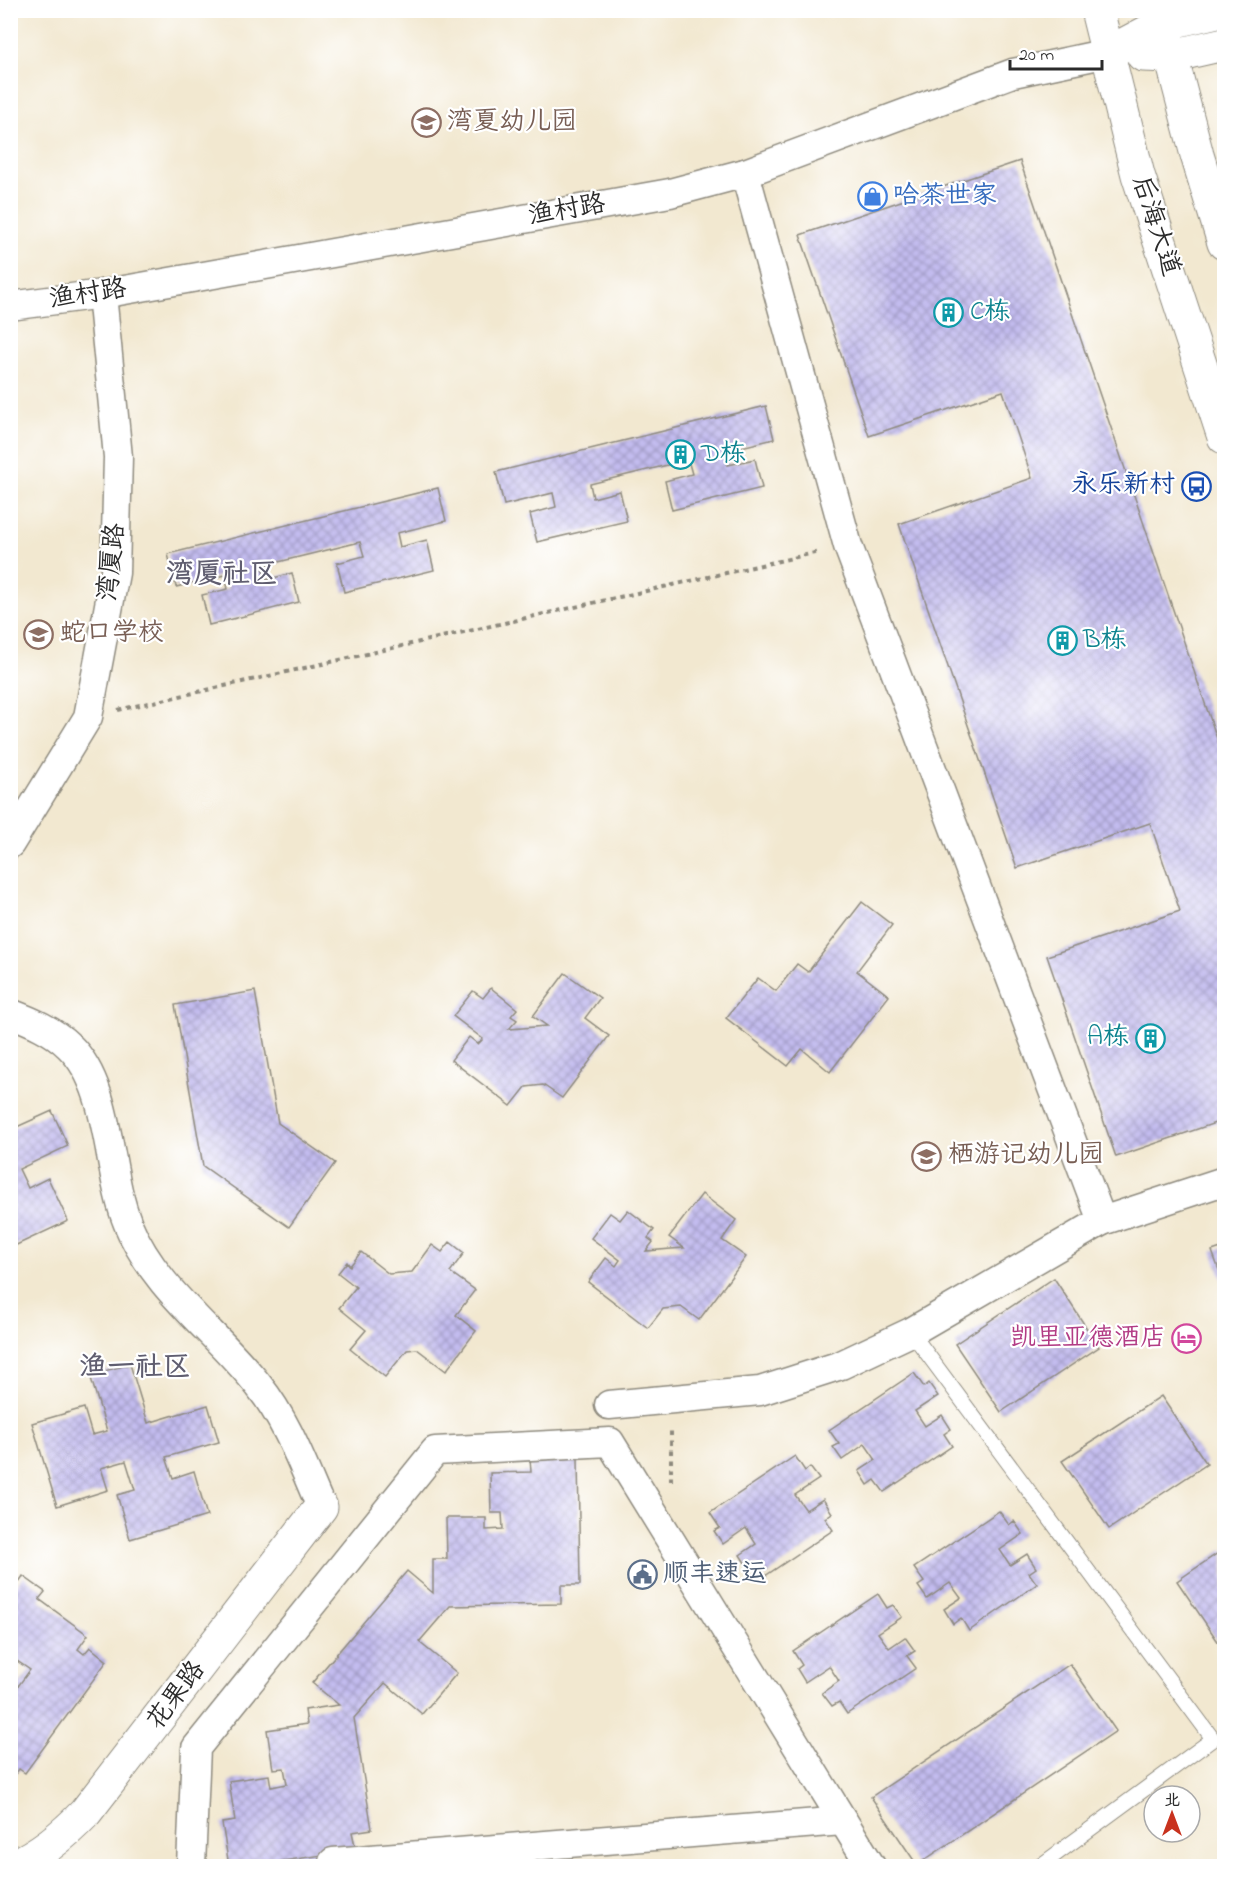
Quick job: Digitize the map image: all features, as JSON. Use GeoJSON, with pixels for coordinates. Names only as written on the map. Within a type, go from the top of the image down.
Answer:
{"type":"FeatureCollection","features":[{"type":"Feature","properties":{"kind":"street","name":"后海大道"},"geometry":{"type":"LineString","coordinates":[[1097,10],[1138,175],[1224,437]]}},
{"type":"Feature","properties":{"kind":"street"},"geometry":{"type":"LineString","coordinates":[[1108,53],[1161,17],[1222,10]]}},
{"type":"Feature","properties":{"kind":"street"},"geometry":{"type":"LineString","coordinates":[[1161,17],[1224,243]]}},
{"type":"Feature","properties":{"kind":"street"},"geometry":{"type":"LineString","coordinates":[[1108,53],[1172,56],[1224,44]]}},
{"type":"Feature","properties":{"kind":"street","name":"渔村路"},"geometry":{"type":"LineString","coordinates":[[10,306],[102,294],[670,193],[745,173],[1013,73],[1108,53]]}},
{"type":"Feature","properties":{"kind":"street"},"geometry":{"type":"LineString","coordinates":[[745,173],[848,546],[1102,1221]]}},
{"type":"Feature","properties":{"kind":"street","name":"湾厦路"},"geometry":{"type":"LineString","coordinates":[[10,843],[88,717],[115,573],[119,498],[118,457],[102,294]]}},
{"type":"Feature","properties":{"kind":"street"},"geometry":{"type":"LineString","coordinates":[[10,1012],[41,1025],[69,1045],[85,1064],[98,1095],[116,1183],[129,1225],[151,1264],[178,1300],[261,1387],[279,1416],[321,1507]]}},
{"type":"Feature","properties":{"kind":"street"},"geometry":{"type":"LineString","coordinates":[[609,1405],[760,1391],[800,1380],[841,1365],[910,1332],[1102,1221],[1224,1181]]}},
{"type":"Feature","properties":{"kind":"street"},"geometry":{"type":"LineString","coordinates":[[192,1866],[196,1748],[435,1451],[610,1442],[871,1866]]}},
{"type":"Feature","properties":{"kind":"street","name":"花果路"},"geometry":{"type":"LineString","coordinates":[[14,1866],[32,1858],[62,1837],[92,1805],[321,1507]]}},
{"type":"Feature","properties":{"kind":"street"},"geometry":{"type":"LineString","coordinates":[[333,1866],[333,1862],[843,1821]]}},
{"type":"Feature","properties":{"kind":"lane"},"geometry":{"type":"LineString","coordinates":[[910,1332],[1212,1739],[1040,1866]]}},
{"type":"Feature","properties":{"kind":"path"},"geometry":{"type":"LineString","coordinates":[[88,717],[848,546]]}},
{"type":"Feature","properties":{"kind":"path"},"geometry":{"type":"LineString","coordinates":[[648,1503],[671,1485],[671,1401]]}},
{"type":"Feature","properties":{"kind":"building"},"geometry":{"type":"Polygon","coordinates":[[[1020,161],[1224,759],[1224,1120],[1116,1157],[1047,956],[1180,911],[1150,823],[1017,868],[899,524],[1032,478],[1003,391],[869,436],[800,235],[1020,161]]]}},
{"type":"Feature","properties":{"kind":"building"},"geometry":{"type":"Polygon","coordinates":[[[766,406],[774,439],[725,451],[728,465],[755,459],[762,488],[672,510],[665,481],[692,474],[688,460],[590,484],[593,498],[620,491],[627,521],[537,542],[530,514],[556,507],[553,493],[504,505],[496,472],[766,406]]]}},
{"type":"Feature","properties":{"kind":"building"},"geometry":{"type":"Polygon","coordinates":[[[438,488],[446,521],[397,533],[400,547],[427,540],[434,570],[344,592],[337,563],[364,556],[360,542],[262,566],[266,580],[292,573],[299,602],[209,625],[202,595],[228,589],[225,575],[176,587],[168,554],[438,488]]]}},
{"type":"Feature","properties":{"kind":"building"},"geometry":{"type":"Polygon","coordinates":[[[862,902],[892,925],[857,971],[889,996],[830,1072],[802,1049],[788,1066],[726,1018],[758,978],[776,991],[797,964],[808,972],[862,902]]]}},
{"type":"Feature","properties":{"kind":"building"},"geometry":{"type":"Polygon","coordinates":[[[565,973],[600,998],[585,1018],[609,1036],[562,1098],[543,1085],[526,1087],[511,1106],[451,1060],[469,1037],[478,1044],[483,1039],[453,1016],[473,991],[483,998],[491,988],[517,1009],[511,1016],[517,1020],[509,1029],[547,1026],[533,1016],[565,973]]]}},
{"type":"Feature","properties":{"kind":"building"},"geometry":{"type":"Polygon","coordinates":[[[255,991],[278,1123],[335,1163],[289,1227],[203,1166],[175,1005],[255,991]]]}},
{"type":"Feature","properties":{"kind":"building"},"geometry":{"type":"Polygon","coordinates":[[[52,1111],[68,1146],[19,1169],[28,1188],[48,1178],[68,1221],[10,1248],[10,1130],[52,1111]]]}},
{"type":"Feature","properties":{"kind":"building"},"geometry":{"type":"Polygon","coordinates":[[[702,1194],[736,1220],[722,1240],[746,1257],[699,1320],[681,1307],[663,1309],[648,1328],[588,1282],[606,1258],[616,1266],[620,1260],[591,1238],[610,1213],[620,1220],[628,1210],[654,1230],[648,1238],[653,1242],[646,1251],[684,1248],[669,1237],[702,1194]]]}},
{"type":"Feature","properties":{"kind":"building"},"geometry":{"type":"Polygon","coordinates":[[[450,1242],[464,1253],[450,1272],[475,1290],[456,1315],[476,1331],[446,1371],[417,1349],[407,1350],[385,1377],[350,1349],[366,1330],[339,1308],[356,1287],[338,1273],[347,1262],[350,1266],[361,1252],[389,1274],[412,1272],[432,1245],[442,1252],[450,1242]]]}},
{"type":"Feature","properties":{"kind":"building"},"geometry":{"type":"Polygon","coordinates":[[[1224,1247],[1224,1284],[1212,1251],[1224,1247]]]}},
{"type":"Feature","properties":{"kind":"building"},"geometry":{"type":"Polygon","coordinates":[[[1054,1278],[1099,1347],[1001,1412],[955,1344],[1054,1278]]]}},
{"type":"Feature","properties":{"kind":"building"},"geometry":{"type":"Polygon","coordinates":[[[130,1364],[148,1423],[208,1405],[219,1442],[166,1457],[173,1478],[194,1471],[207,1516],[130,1539],[117,1495],[135,1490],[126,1461],[101,1468],[108,1490],[57,1506],[32,1423],[84,1408],[92,1435],[107,1431],[90,1375],[130,1364]]]}},
{"type":"Feature","properties":{"kind":"building"},"geometry":{"type":"Polygon","coordinates":[[[914,1373],[924,1387],[929,1383],[938,1396],[915,1411],[925,1426],[942,1415],[951,1429],[944,1434],[952,1446],[884,1492],[875,1480],[868,1485],[859,1471],[876,1460],[865,1444],[842,1460],[833,1447],[839,1444],[829,1430],[914,1373]]]}},
{"type":"Feature","properties":{"kind":"building"},"geometry":{"type":"Polygon","coordinates":[[[1161,1396],[1207,1464],[1109,1529],[1062,1461],[1161,1396]]]}},
{"type":"Feature","properties":{"kind":"building"},"geometry":{"type":"Polygon","coordinates":[[[795,1456],[805,1471],[810,1467],[819,1479],[795,1495],[806,1510],[823,1499],[832,1513],[825,1518],[833,1530],[765,1576],[756,1564],[749,1569],[740,1555],[756,1544],[746,1528],[723,1544],[714,1531],[720,1528],[710,1513],[795,1456]]]}},
{"type":"Feature","properties":{"kind":"building"},"geometry":{"type":"Polygon","coordinates":[[[530,1458],[578,1458],[580,1585],[561,1585],[561,1604],[450,1606],[419,1642],[457,1673],[422,1714],[385,1683],[354,1718],[372,1829],[352,1832],[356,1850],[250,1866],[229,1866],[222,1823],[235,1821],[229,1781],[269,1775],[271,1787],[287,1784],[284,1768],[273,1769],[267,1730],[307,1724],[305,1710],[339,1705],[312,1683],[407,1571],[433,1593],[433,1559],[447,1559],[446,1518],[486,1518],[486,1530],[503,1529],[502,1513],[491,1513],[490,1473],[531,1472],[530,1458]]]}},
{"type":"Feature","properties":{"kind":"building"},"geometry":{"type":"Polygon","coordinates":[[[999,1511],[1009,1525],[1014,1521],[1023,1534],[1000,1550],[1010,1565],[1027,1554],[1036,1568],[1029,1573],[1037,1584],[969,1631],[961,1618],[953,1624],[944,1609],[961,1598],[950,1583],[927,1599],[918,1586],[924,1582],[914,1568],[999,1511]]]}},
{"type":"Feature","properties":{"kind":"building"},"geometry":{"type":"Polygon","coordinates":[[[1224,1549],[1224,1648],[1223,1649],[1177,1581],[1224,1549]]]}},
{"type":"Feature","properties":{"kind":"building"},"geometry":{"type":"Polygon","coordinates":[[[23,1576],[45,1592],[39,1599],[88,1635],[78,1649],[84,1654],[90,1647],[107,1661],[25,1773],[19,1769],[10,1781],[10,1697],[30,1670],[10,1656],[10,1595],[23,1576]]]}},
{"type":"Feature","properties":{"kind":"building"},"geometry":{"type":"Polygon","coordinates":[[[878,1594],[887,1608],[893,1605],[902,1617],[878,1633],[889,1648],[905,1637],[915,1651],[907,1656],[916,1668],[847,1714],[839,1702],[832,1706],[822,1693],[839,1681],[829,1666],[805,1682],[797,1669],[802,1665],[793,1651],[878,1594]]]}},
{"type":"Feature","properties":{"kind":"building"},"geometry":{"type":"Polygon","coordinates":[[[1070,1664],[1116,1731],[917,1865],[871,1797],[1070,1664]]]}},
{"type":"Feature","properties":{"kind":"place","name":"湾夏幼儿园"},"geometry":{"type":"Point","coordinates":[426,123]}},
{"type":"Feature","properties":{"kind":"place","name":"哈茶世家"},"geometry":{"type":"Point","coordinates":[872,197]}},
{"type":"Feature","properties":{"kind":"place","name":"C栋"},"geometry":{"type":"Point","coordinates":[949,313]}},
{"type":"Feature","properties":{"kind":"place","name":"D栋"},"geometry":{"type":"Point","coordinates":[680,455]}},
{"type":"Feature","properties":{"kind":"place","name":"永乐新村"},"geometry":{"type":"Point","coordinates":[1196,486]}},
{"type":"Feature","properties":{"kind":"place","name":"蛇口学校"},"geometry":{"type":"Point","coordinates":[39,634]}},
{"type":"Feature","properties":{"kind":"place","name":"B栋"},"geometry":{"type":"Point","coordinates":[1062,641]}},
{"type":"Feature","properties":{"kind":"place","name":"A栋"},"geometry":{"type":"Point","coordinates":[1150,1038]}},
{"type":"Feature","properties":{"kind":"place","name":"栖游记幼儿园"},"geometry":{"type":"Point","coordinates":[927,1156]}},
{"type":"Feature","properties":{"kind":"place","name":"凯里亚德酒店"},"geometry":{"type":"Point","coordinates":[1187,1339]}},
{"type":"Feature","properties":{"kind":"place","name":"顺丰速运"},"geometry":{"type":"Point","coordinates":[642,1575]}},
{"type":"Feature","properties":{"kind":"district","name":"湾厦社区"},"geometry":{"type":"Point","coordinates":[222,575]}},
{"type":"Feature","properties":{"kind":"district","name":"渔一社区"},"geometry":{"type":"Point","coordinates":[135,1368]}}]}
